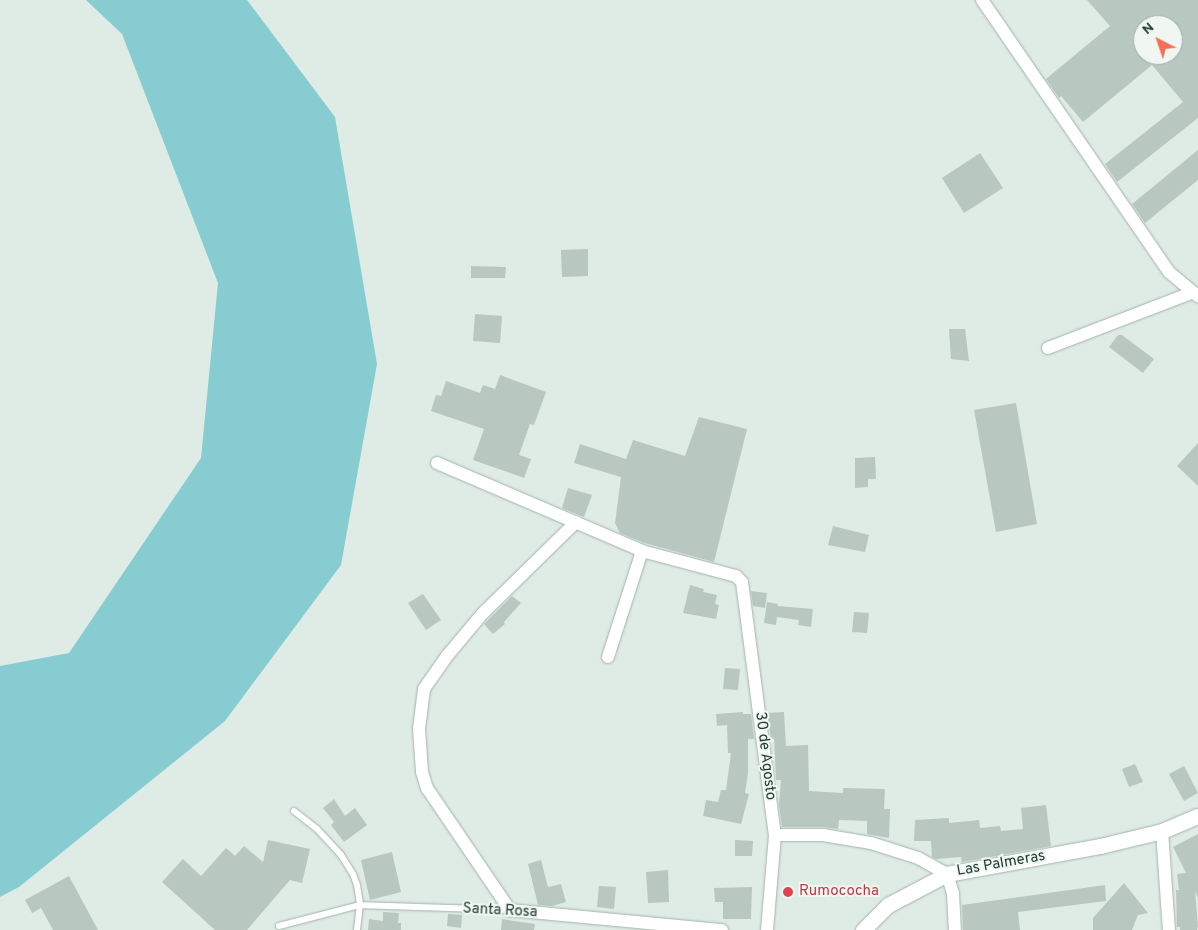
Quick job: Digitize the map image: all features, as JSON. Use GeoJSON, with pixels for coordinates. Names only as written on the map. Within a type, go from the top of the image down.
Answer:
{"type":"FeatureCollection","features":[{"type":"Feature","properties":{"kind":"street"},"geometry":{"type":"LineString","coordinates":[[982,0],[1169,272],[1195,294],[1048,348]]}},
{"type":"Feature","properties":{"kind":"street"},"geometry":{"type":"LineString","coordinates":[[437,463],[642,552],[608,657]]}},
{"type":"Feature","properties":{"kind":"street"},"geometry":{"type":"LineString","coordinates":[[510,910],[427,788],[422,772],[419,729],[424,690],[447,656],[483,613],[576,522]]}},
{"type":"Feature","properties":{"kind":"street","name":"30 de Agosto"},"geometry":{"type":"LineString","coordinates":[[642,552],[736,576],[742,582],[775,835],[768,930]]}},
{"type":"Feature","properties":{"kind":"street","name":"Las Palmeras"},"geometry":{"type":"LineString","coordinates":[[775,835],[823,835],[871,843],[918,858],[947,874],[1100,846],[1162,831],[1198,816]]}},
{"type":"Feature","properties":{"kind":"street"},"geometry":{"type":"LineString","coordinates":[[1162,831],[1169,930]]}},
{"type":"Feature","properties":{"kind":"street"},"geometry":{"type":"LineString","coordinates":[[863,930],[888,905],[947,874],[953,894],[955,930]]}},
{"type":"Feature","properties":{"kind":"street","name":"Santa Rosa"},"geometry":{"type":"LineString","coordinates":[[510,910],[722,930]]}},
{"type":"Feature","properties":{"kind":"lane"},"geometry":{"type":"LineString","coordinates":[[294,811],[317,829],[341,855],[358,885],[360,905],[357,930]]}},
{"type":"Feature","properties":{"kind":"lane","name":"Santa Rosa"},"geometry":{"type":"LineString","coordinates":[[279,926],[360,905],[510,910]]}},
{"type":"Feature","properties":{"kind":"water"},"geometry":{"type":"Polygon","coordinates":[[[86,0],[247,0],[335,117],[377,364],[341,565],[225,721],[19,887],[0,897],[0,666],[69,653],[201,458],[218,283],[122,34],[86,0]]]}},
{"type":"Feature","properties":{"kind":"building"},"geometry":{"type":"Polygon","coordinates":[[[1087,0],[1198,0],[1198,118],[1117,182],[1105,164],[1183,102],[1152,65],[1083,122],[1061,96],[1059,98],[1046,79],[1110,26],[1087,0]]]}},
{"type":"Feature","properties":{"kind":"building"},"geometry":{"type":"Polygon","coordinates":[[[1198,150],[1198,180],[1145,223],[1132,204],[1198,150]]]}},
{"type":"Feature","properties":{"kind":"building"},"geometry":{"type":"Polygon","coordinates":[[[980,153],[1003,188],[964,213],[942,178],[980,153]]]}},
{"type":"Feature","properties":{"kind":"building"},"geometry":{"type":"Polygon","coordinates":[[[588,249],[588,276],[562,277],[561,250],[588,249]]]}},
{"type":"Feature","properties":{"kind":"building"},"geometry":{"type":"Polygon","coordinates":[[[471,266],[506,267],[505,278],[471,278],[471,266]]]}},
{"type":"Feature","properties":{"kind":"building"},"geometry":{"type":"Polygon","coordinates":[[[475,314],[502,316],[500,343],[473,341],[475,314]]]}},
{"type":"Feature","properties":{"kind":"building"},"geometry":{"type":"Polygon","coordinates":[[[949,329],[965,329],[969,361],[951,359],[949,329]]]}},
{"type":"Feature","properties":{"kind":"building"},"geometry":{"type":"Polygon","coordinates":[[[1118,335],[1122,335],[1154,359],[1143,373],[1109,347],[1118,335]]]}},
{"type":"Feature","properties":{"kind":"building"},"geometry":{"type":"Polygon","coordinates":[[[500,375],[546,392],[534,425],[530,424],[519,455],[531,459],[524,478],[473,460],[484,429],[431,411],[436,395],[441,396],[446,381],[480,393],[483,385],[495,389],[500,375]]]}},
{"type":"Feature","properties":{"kind":"building"},"geometry":{"type":"Polygon","coordinates":[[[1016,403],[1037,524],[996,532],[974,410],[1016,403]]]}},
{"type":"Feature","properties":{"kind":"building"},"geometry":{"type":"Polygon","coordinates":[[[699,417],[747,429],[714,562],[645,543],[620,533],[615,523],[621,477],[574,463],[580,444],[626,459],[633,440],[685,456],[699,417]]]}},
{"type":"Feature","properties":{"kind":"building"},"geometry":{"type":"Polygon","coordinates":[[[1198,443],[1198,486],[1177,466],[1198,443]]]}},
{"type":"Feature","properties":{"kind":"building"},"geometry":{"type":"Polygon","coordinates":[[[875,457],[876,479],[868,479],[868,487],[855,488],[855,458],[875,457]]]}},
{"type":"Feature","properties":{"kind":"building"},"geometry":{"type":"Polygon","coordinates":[[[568,488],[592,495],[584,517],[562,508],[568,488]]]}},
{"type":"Feature","properties":{"kind":"building"},"geometry":{"type":"Polygon","coordinates":[[[833,526],[869,535],[865,552],[828,545],[833,526]]]}},
{"type":"Feature","properties":{"kind":"building"},"geometry":{"type":"Polygon","coordinates":[[[690,585],[704,589],[703,592],[717,595],[715,604],[719,605],[716,619],[683,613],[690,585]]]}},
{"type":"Feature","properties":{"kind":"building"},"geometry":{"type":"Polygon","coordinates":[[[751,591],[767,593],[765,608],[753,606],[751,591]]]}},
{"type":"Feature","properties":{"kind":"building"},"geometry":{"type":"Polygon","coordinates":[[[423,594],[441,620],[426,630],[408,603],[423,594]]]}},
{"type":"Feature","properties":{"kind":"building"},"geometry":{"type":"Polygon","coordinates":[[[512,596],[521,603],[504,622],[505,624],[493,634],[484,624],[512,596]]]}},
{"type":"Feature","properties":{"kind":"building"},"geometry":{"type":"Polygon","coordinates":[[[767,602],[778,604],[778,606],[813,609],[811,627],[798,625],[799,620],[777,617],[776,625],[764,623],[767,602]]]}},
{"type":"Feature","properties":{"kind":"building"},"geometry":{"type":"Polygon","coordinates":[[[854,612],[869,613],[867,633],[852,632],[854,612]]]}},
{"type":"Feature","properties":{"kind":"building"},"geometry":{"type":"Polygon","coordinates":[[[725,668],[740,669],[738,690],[723,689],[725,668]]]}},
{"type":"Feature","properties":{"kind":"building"},"geometry":{"type":"Polygon","coordinates":[[[743,712],[743,714],[751,714],[754,739],[748,739],[748,773],[745,793],[749,794],[741,824],[703,816],[706,800],[718,802],[721,790],[726,790],[731,753],[728,753],[727,725],[717,726],[716,714],[743,712]]]}},
{"type":"Feature","properties":{"kind":"building"},"geometry":{"type":"Polygon","coordinates":[[[784,712],[786,746],[808,745],[809,791],[843,793],[843,788],[885,789],[884,809],[890,809],[889,838],[867,834],[867,821],[839,820],[838,829],[782,827],[779,804],[781,780],[776,780],[774,738],[771,739],[767,713],[784,712]]]}},
{"type":"Feature","properties":{"kind":"building"},"geometry":{"type":"Polygon","coordinates":[[[1135,764],[1143,782],[1129,787],[1122,769],[1135,764]]]}},
{"type":"Feature","properties":{"kind":"building"},"geometry":{"type":"Polygon","coordinates":[[[1184,766],[1198,793],[1184,801],[1169,774],[1184,766]]]}},
{"type":"Feature","properties":{"kind":"building"},"geometry":{"type":"Polygon","coordinates":[[[334,799],[345,816],[355,808],[367,825],[344,842],[331,825],[334,822],[323,808],[334,799]]]}},
{"type":"Feature","properties":{"kind":"building"},"geometry":{"type":"Polygon","coordinates":[[[1046,805],[1051,846],[962,862],[961,857],[936,859],[932,857],[931,841],[914,841],[915,820],[949,818],[949,823],[979,820],[980,828],[1000,826],[1001,831],[1023,829],[1021,808],[1046,805]]]}},
{"type":"Feature","properties":{"kind":"building"},"geometry":{"type":"Polygon","coordinates":[[[1198,834],[1198,898],[1195,891],[1198,926],[1197,930],[1180,930],[1180,927],[1177,927],[1176,890],[1179,890],[1177,874],[1186,873],[1173,847],[1198,834]]]}},
{"type":"Feature","properties":{"kind":"building"},"geometry":{"type":"Polygon","coordinates":[[[268,840],[310,849],[302,883],[290,880],[247,930],[215,930],[162,882],[183,859],[201,876],[226,848],[235,856],[244,846],[263,862],[268,840]]]}},
{"type":"Feature","properties":{"kind":"building"},"geometry":{"type":"Polygon","coordinates":[[[735,840],[753,841],[752,856],[735,856],[735,840]]]}},
{"type":"Feature","properties":{"kind":"building"},"geometry":{"type":"Polygon","coordinates":[[[392,852],[401,892],[370,900],[361,860],[392,852]]]}},
{"type":"Feature","properties":{"kind":"building"},"geometry":{"type":"Polygon","coordinates":[[[541,860],[548,887],[561,884],[566,902],[552,906],[538,905],[528,864],[541,860]]]}},
{"type":"Feature","properties":{"kind":"building"},"geometry":{"type":"Polygon","coordinates":[[[668,870],[669,902],[648,903],[646,872],[668,870]]]}},
{"type":"Feature","properties":{"kind":"building"},"geometry":{"type":"Polygon","coordinates":[[[69,876],[98,930],[53,930],[41,908],[32,913],[25,900],[69,876]]]}},
{"type":"Feature","properties":{"kind":"building"},"geometry":{"type":"Polygon","coordinates":[[[1124,883],[1148,913],[1138,915],[1132,930],[1093,930],[1093,918],[1124,883]]]}},
{"type":"Feature","properties":{"kind":"building"},"geometry":{"type":"Polygon","coordinates":[[[1105,885],[1106,901],[1018,912],[1020,930],[963,930],[962,905],[1105,885]]]}},
{"type":"Feature","properties":{"kind":"building"},"geometry":{"type":"Polygon","coordinates":[[[599,886],[616,887],[614,909],[597,907],[599,886]]]}},
{"type":"Feature","properties":{"kind":"building"},"geometry":{"type":"Polygon","coordinates":[[[752,887],[751,919],[723,919],[723,902],[715,902],[714,888],[752,887]]]}},
{"type":"Feature","properties":{"kind":"building"},"geometry":{"type":"Polygon","coordinates":[[[383,912],[399,913],[398,923],[401,923],[401,930],[368,930],[369,919],[383,921],[383,912]]]}},
{"type":"Feature","properties":{"kind":"building"},"geometry":{"type":"Polygon","coordinates":[[[448,914],[462,915],[461,928],[447,926],[448,914]]]}},
{"type":"Feature","properties":{"kind":"building"},"geometry":{"type":"Polygon","coordinates":[[[502,919],[535,924],[534,930],[501,930],[502,919]]]}},
{"type":"Feature","properties":{"kind":"place","name":"Rumococha"},"geometry":{"type":"Point","coordinates":[788,892]}}]}
